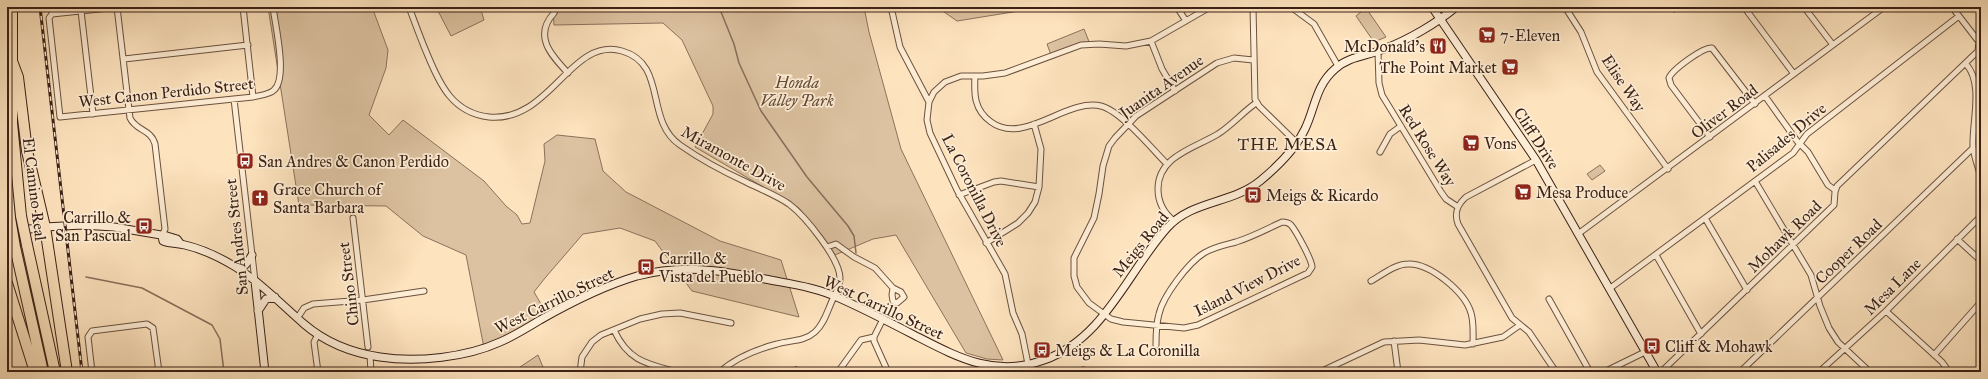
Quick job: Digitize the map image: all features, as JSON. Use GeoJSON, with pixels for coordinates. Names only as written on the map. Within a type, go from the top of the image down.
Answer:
{"type":"FeatureCollection","features":[{"type":"Feature","properties":{"kind":"highway","name":"El Camino Real"},"geometry":{"type":"LineString","coordinates":[[12,7],[12,124],[21,216],[55,372]]}},
{"type":"Feature","properties":{"kind":"highway"},"geometry":{"type":"LineString","coordinates":[[12,61],[18,77],[27,151],[45,227],[67,372]]}},
{"type":"Feature","properties":{"kind":"highway","name":"El Camino Real"},"geometry":{"type":"LineString","coordinates":[[7,185],[10,218],[15,247],[43,372]]}},
{"type":"Feature","properties":{"kind":"highway"},"geometry":{"type":"LineString","coordinates":[[7,283],[35,372]]}},
{"type":"Feature","properties":{"kind":"main road","name":"Cliff Drive"},"geometry":{"type":"LineString","coordinates":[[1432,7],[1536,160],[1657,372]]}},
{"type":"Feature","properties":{"kind":"main road","name":"Meigs Road"},"geometry":{"type":"LineString","coordinates":[[1028,364],[1050,357],[1070,347],[1086,335],[1161,235],[1174,222],[1194,208],[1236,195],[1252,187],[1268,174],[1297,143],[1305,128],[1318,93],[1328,76],[1338,66],[1355,58],[1378,52],[1398,43],[1456,7]]}},
{"type":"Feature","properties":{"kind":"main road","name":"West Carrillo Street"},"geometry":{"type":"LineString","coordinates":[[7,232],[45,227],[98,226],[136,230],[162,236],[163,241],[175,245],[180,243],[208,253],[240,270],[275,297],[318,334],[341,346],[370,355],[393,359],[419,359],[462,354],[487,348],[514,336],[558,311],[602,289],[637,276],[671,270],[697,268],[719,270],[807,287],[835,296],[953,355],[985,369],[1028,364]]}},
{"type":"Feature","properties":{"kind":"main road"},"geometry":{"type":"LineString","coordinates":[[240,270],[247,264],[252,255]]}},
{"type":"Feature","properties":{"kind":"main road","name":"San Andres Street"},"geometry":{"type":"LineString","coordinates":[[255,281],[265,372]]}},
{"type":"Feature","properties":{"kind":"main road"},"geometry":{"type":"LineString","coordinates":[[258,311],[266,299],[275,297]]}},
{"type":"Feature","properties":{"kind":"street"},"geometry":{"type":"LineString","coordinates":[[52,7],[52,14],[117,7],[130,118],[134,125],[149,133],[155,144],[166,229],[162,236]]}},
{"type":"Feature","properties":{"kind":"street"},"geometry":{"type":"LineString","coordinates":[[243,7],[253,97]]}},
{"type":"Feature","properties":{"kind":"street","name":"West Canon Perdido Street"},"geometry":{"type":"LineString","coordinates":[[52,14],[49,18],[50,39],[60,117],[130,111],[253,97],[274,90],[278,85],[281,65],[273,7]]}},
{"type":"Feature","properties":{"kind":"street","name":"Miramonte Drive"},"geometry":{"type":"LineString","coordinates":[[409,7],[442,87],[456,104],[474,114],[496,118],[520,113],[535,104],[589,55],[600,50],[619,50],[635,57],[644,65],[650,75],[656,106],[670,137],[680,145],[735,177],[788,204],[800,214],[827,247],[836,260],[839,270],[839,285],[824,321],[814,333],[800,340],[777,344],[744,356],[720,372]]}},
{"type":"Feature","properties":{"kind":"street"},"geometry":{"type":"LineString","coordinates":[[891,7],[900,47],[929,102]]}},
{"type":"Feature","properties":{"kind":"street"},"geometry":{"type":"LineString","coordinates":[[1178,7],[1186,21]]}},
{"type":"Feature","properties":{"kind":"street"},"geometry":{"type":"LineString","coordinates":[[929,102],[934,92],[945,82],[961,76],[1005,73],[1081,45],[1099,44],[1126,46],[1151,41],[1210,7]]}},
{"type":"Feature","properties":{"kind":"street"},"geometry":{"type":"LineString","coordinates":[[1253,7],[1253,93],[1256,103],[1297,143]]}},
{"type":"Feature","properties":{"kind":"street"},"geometry":{"type":"LineString","coordinates":[[1291,7],[1314,24],[1338,66]]}},
{"type":"Feature","properties":{"kind":"street","name":"Elise Way"},"geometry":{"type":"LineString","coordinates":[[1565,7],[1581,32],[1597,72],[1668,169]]}},
{"type":"Feature","properties":{"kind":"street"},"geometry":{"type":"LineString","coordinates":[[1744,7],[1794,74]]}},
{"type":"Feature","properties":{"kind":"street"},"geometry":{"type":"LineString","coordinates":[[1804,7],[1833,45]]}},
{"type":"Feature","properties":{"kind":"street","name":"Oliver Road"},"geometry":{"type":"LineString","coordinates":[[1578,234],[1755,104],[1878,9],[1884,7]]}},
{"type":"Feature","properties":{"kind":"street"},"geometry":{"type":"LineString","coordinates":[[1952,7],[1959,16]]}},
{"type":"Feature","properties":{"kind":"street"},"geometry":{"type":"LineString","coordinates":[[81,11],[93,114]]}},
{"type":"Feature","properties":{"kind":"street"},"geometry":{"type":"LineString","coordinates":[[554,13],[545,26],[544,38],[552,55],[568,73]]}},
{"type":"Feature","properties":{"kind":"street","name":"Mohawk Road"},"geometry":{"type":"LineString","coordinates":[[1661,372],[1834,205],[1835,190],[1978,51],[1980,47],[1979,42],[1959,16]]}},
{"type":"Feature","properties":{"kind":"street","name":"Palisades Drive"},"geometry":{"type":"LineString","coordinates":[[1609,289],[1793,153],[1807,134],[1959,16]]}},
{"type":"Feature","properties":{"kind":"street"},"geometry":{"type":"LineString","coordinates":[[1151,41],[1162,69],[1175,91]]}},
{"type":"Feature","properties":{"kind":"street"},"geometry":{"type":"LineString","coordinates":[[124,59],[248,45]]}},
{"type":"Feature","properties":{"kind":"street"},"geometry":{"type":"LineString","coordinates":[[1710,137],[1671,85],[1669,78],[1673,72],[1705,48],[1712,48],[1755,104]]}},
{"type":"Feature","properties":{"kind":"street","name":"Red Rose Way"},"geometry":{"type":"LineString","coordinates":[[1378,52],[1380,88],[1401,126],[1441,192],[1446,199],[1458,207],[1456,215],[1458,224],[1507,309],[1533,338],[1556,372]]}},
{"type":"Feature","properties":{"kind":"street","name":"Juanita Avenue"},"geometry":{"type":"LineString","coordinates":[[1103,314],[1090,303],[1078,287],[1074,276],[1073,264],[1075,253],[1089,229],[1095,212],[1106,156],[1115,138],[1136,116],[1222,61],[1234,58],[1253,60]]}},
{"type":"Feature","properties":{"kind":"street"},"geometry":{"type":"LineString","coordinates":[[1966,64],[1971,70],[1976,88],[1973,148],[1981,177]]}},
{"type":"Feature","properties":{"kind":"street"},"geometry":{"type":"LineString","coordinates":[[975,76],[976,102],[987,119],[1006,128],[1016,128],[1034,124],[1078,107],[1090,105],[1107,108],[1127,124],[1167,164]]}},
{"type":"Feature","properties":{"kind":"street"},"geometry":{"type":"LineString","coordinates":[[1765,96],[1808,152],[1828,185],[1835,190]]}},
{"type":"Feature","properties":{"kind":"street","name":"San Andres Street"},"geometry":{"type":"LineString","coordinates":[[234,99],[255,281]]}},
{"type":"Feature","properties":{"kind":"street","name":"La Coronilla Drive"},"geometry":{"type":"LineString","coordinates":[[929,102],[927,112],[929,128],[959,195],[1008,282],[1012,307],[1020,330],[1028,364]]}},
{"type":"Feature","properties":{"kind":"street"},"geometry":{"type":"LineString","coordinates":[[1174,222],[1164,209],[1158,194],[1159,179],[1167,164],[1181,153],[1208,140],[1228,127],[1256,103]]}},
{"type":"Feature","properties":{"kind":"street"},"geometry":{"type":"LineString","coordinates":[[986,243],[1023,218],[1031,208],[1040,186],[1041,144],[1034,124]]}},
{"type":"Feature","properties":{"kind":"street"},"geometry":{"type":"LineString","coordinates":[[1380,152],[1390,134],[1401,126]]}},
{"type":"Feature","properties":{"kind":"street","name":"Cooper Road"},"geometry":{"type":"LineString","coordinates":[[1740,372],[1973,148]]}},
{"type":"Feature","properties":{"kind":"street"},"geometry":{"type":"LineString","coordinates":[[1458,207],[1466,197],[1536,160]]}},
{"type":"Feature","properties":{"kind":"street"},"geometry":{"type":"LineString","coordinates":[[959,195],[994,182],[1002,181],[1040,186]]}},
{"type":"Feature","properties":{"kind":"street"},"geometry":{"type":"LineString","coordinates":[[1755,181],[1792,246],[1811,275],[1829,328],[1838,342],[1870,372]]}},
{"type":"Feature","properties":{"kind":"street","name":"Mesa Lane"},"geometry":{"type":"LineString","coordinates":[[1819,372],[1886,311],[1981,216]]}},
{"type":"Feature","properties":{"kind":"street","name":"Chino Street"},"geometry":{"type":"LineString","coordinates":[[353,218],[368,346]]}},
{"type":"Feature","properties":{"kind":"street"},"geometry":{"type":"LineString","coordinates":[[1705,218],[1747,290]]}},
{"type":"Feature","properties":{"kind":"street","name":"Island View Drive"},"geometry":{"type":"LineString","coordinates":[[1103,314],[1111,319],[1123,322],[1157,326],[1184,328],[1198,325],[1308,273],[1311,270],[1312,263],[1289,223],[1282,222],[1246,238],[1212,249],[1199,257],[1165,299],[1158,314],[1157,326]]}},
{"type":"Feature","properties":{"kind":"street"},"geometry":{"type":"LineString","coordinates":[[1957,239],[1981,261]]}},
{"type":"Feature","properties":{"kind":"street"},"geometry":{"type":"LineString","coordinates":[[827,247],[836,244],[840,246],[854,257],[875,268],[893,288]]}},
{"type":"Feature","properties":{"kind":"street"},"geometry":{"type":"LineString","coordinates":[[1656,254],[1701,334]]}},
{"type":"Feature","properties":{"kind":"street"},"geometry":{"type":"LineString","coordinates":[[1371,281],[1399,266],[1407,264],[1422,267],[1437,275],[1455,289],[1470,311],[1473,344]]}},
{"type":"Feature","properties":{"kind":"street"},"geometry":{"type":"LineString","coordinates":[[298,318],[304,308],[310,304],[363,300],[424,291]]}},
{"type":"Feature","properties":{"kind":"street"},"geometry":{"type":"LineString","coordinates":[[1549,299],[1590,372]]}},
{"type":"Feature","properties":{"kind":"street"},"geometry":{"type":"LineString","coordinates":[[1934,355],[1981,302]]}},
{"type":"Feature","properties":{"kind":"street"},"geometry":{"type":"LineString","coordinates":[[1886,311],[1934,355],[1949,372]]}},
{"type":"Feature","properties":{"kind":"street"},"geometry":{"type":"LineString","coordinates":[[580,372],[582,357],[588,346],[601,335],[640,319],[669,313],[688,314],[731,323]]}},
{"type":"Feature","properties":{"kind":"street"},"geometry":{"type":"LineString","coordinates":[[882,319],[874,337],[874,341],[888,372]]}},
{"type":"Feature","properties":{"kind":"street"},"geometry":{"type":"LineString","coordinates":[[92,372],[88,335],[92,331],[147,324],[152,326],[159,372]]}},
{"type":"Feature","properties":{"kind":"street"},"geometry":{"type":"LineString","coordinates":[[1320,372],[1370,347],[1394,340],[1419,340],[1456,345],[1473,344],[1503,337],[1520,325]]}},
{"type":"Feature","properties":{"kind":"street"},"geometry":{"type":"LineString","coordinates":[[1156,345],[1157,326]]}},
{"type":"Feature","properties":{"kind":"street"},"geometry":{"type":"LineString","coordinates":[[614,330],[626,350],[640,361],[652,366],[677,372]]}},
{"type":"Feature","properties":{"kind":"street"},"geometry":{"type":"LineString","coordinates":[[318,334],[314,342],[318,372]]}},
{"type":"Feature","properties":{"kind":"street"},"geometry":{"type":"LineString","coordinates":[[838,372],[860,340],[874,337]]}},
{"type":"Feature","properties":{"kind":"street"},"geometry":{"type":"LineString","coordinates":[[1394,340],[1398,372]]}},
{"type":"Feature","properties":{"kind":"street"},"geometry":{"type":"LineString","coordinates":[[1604,372],[1645,352]]}},
{"type":"Feature","properties":{"kind":"street"},"geometry":{"type":"LineString","coordinates":[[370,355],[371,372]]}},
{"type":"Feature","properties":{"kind":"green space"},"geometry":{"type":"Polygon","coordinates":[[[268,7],[372,7],[388,50],[386,68],[369,115],[389,135],[403,120],[484,181],[506,206],[517,215],[522,224],[530,223],[545,161],[544,144],[557,135],[595,139],[603,171],[626,192],[720,241],[781,260],[799,317],[692,291],[655,241],[620,228],[583,234],[534,292],[548,316],[484,348],[466,255],[423,236],[386,206],[299,205],[268,7]]]}},
{"type":"Feature","properties":{"kind":"green space"},"geometry":{"type":"Polygon","coordinates":[[[436,7],[480,7],[484,20],[451,36],[436,7]]]}},
{"type":"Feature","properties":{"kind":"green space","name":"Honda Valley Park"},"geometry":{"type":"Polygon","coordinates":[[[553,7],[864,7],[869,32],[901,149],[1003,360],[987,359],[966,353],[896,235],[873,239],[835,255],[799,208],[695,147],[713,114],[713,106],[682,40],[663,23],[554,25],[553,7]]]}},
{"type":"Feature","properties":{"kind":"green space"},"geometry":{"type":"Polygon","coordinates":[[[937,7],[1044,7],[957,21],[937,7]]]}},
{"type":"Feature","properties":{"kind":"green space"},"geometry":{"type":"Polygon","coordinates":[[[1366,8],[1386,37],[1374,42],[1356,16],[1366,8]]]}},
{"type":"Feature","properties":{"kind":"green space"},"geometry":{"type":"Polygon","coordinates":[[[1084,29],[1090,44],[1051,55],[1047,44],[1084,29]]]}},
{"type":"Feature","properties":{"kind":"green space"},"geometry":{"type":"Polygon","coordinates":[[[1600,165],[1605,171],[1592,180],[1587,174],[1600,165]]]}},
{"type":"Feature","properties":{"kind":"green space"},"geometry":{"type":"Polygon","coordinates":[[[538,355],[545,372],[521,372],[520,367],[538,355]]]}},
{"type":"Feature","properties":{"kind":"waterway"},"geometry":{"type":"LineString","coordinates":[[719,7],[734,44],[739,63],[761,111],[807,177],[848,226],[854,236],[856,253]]}},
{"type":"Feature","properties":{"kind":"waterway"},"geometry":{"type":"LineString","coordinates":[[1674,12],[1678,7]]}},
{"type":"Feature","properties":{"kind":"waterway"},"geometry":{"type":"LineString","coordinates":[[86,277],[142,288],[212,325],[220,339],[224,372]]}},
{"type":"Feature","properties":{"kind":"railway"},"geometry":{"type":"LineString","coordinates":[[40,7],[82,372]]}},
{"type":"Feature","properties":{"kind":"place","name":"7-Eleven"},"geometry":{"type":"Point","coordinates":[1487,35]}},
{"type":"Feature","properties":{"kind":"place","name":"McDonald's"},"geometry":{"type":"Point","coordinates":[1438,46]}},
{"type":"Feature","properties":{"kind":"place","name":"The Point Market"},"geometry":{"type":"Point","coordinates":[1510,67]}},
{"type":"Feature","properties":{"kind":"place","name":"Vons"},"geometry":{"type":"Point","coordinates":[1471,143]}},
{"type":"Feature","properties":{"kind":"place","name":"San Andres & Canon Perdido"},"geometry":{"type":"Point","coordinates":[245,161]}},
{"type":"Feature","properties":{"kind":"place","name":"Mesa Produce"},"geometry":{"type":"Point","coordinates":[1523,192]}},
{"type":"Feature","properties":{"kind":"place","name":"Meigs & Ricardo"},"geometry":{"type":"Point","coordinates":[1253,195]}},
{"type":"Feature","properties":{"kind":"place","name":"Grace Church of Santa Barbara"},"geometry":{"type":"Point","coordinates":[260,198]}},
{"type":"Feature","properties":{"kind":"place","name":"Carrillo & San Pascual"},"geometry":{"type":"Point","coordinates":[144,226]}},
{"type":"Feature","properties":{"kind":"place","name":"Carrillo & Vista del Pueblo"},"geometry":{"type":"Point","coordinates":[646,267]}},
{"type":"Feature","properties":{"kind":"place","name":"Cliff & Mohawk"},"geometry":{"type":"Point","coordinates":[1652,346]}},
{"type":"Feature","properties":{"kind":"place","name":"Meigs & La Coronilla"},"geometry":{"type":"Point","coordinates":[1042,350]}},
{"type":"Feature","properties":{"kind":"district","name":"THE MESA"},"geometry":{"type":"Point","coordinates":[1288,144]}}]}
